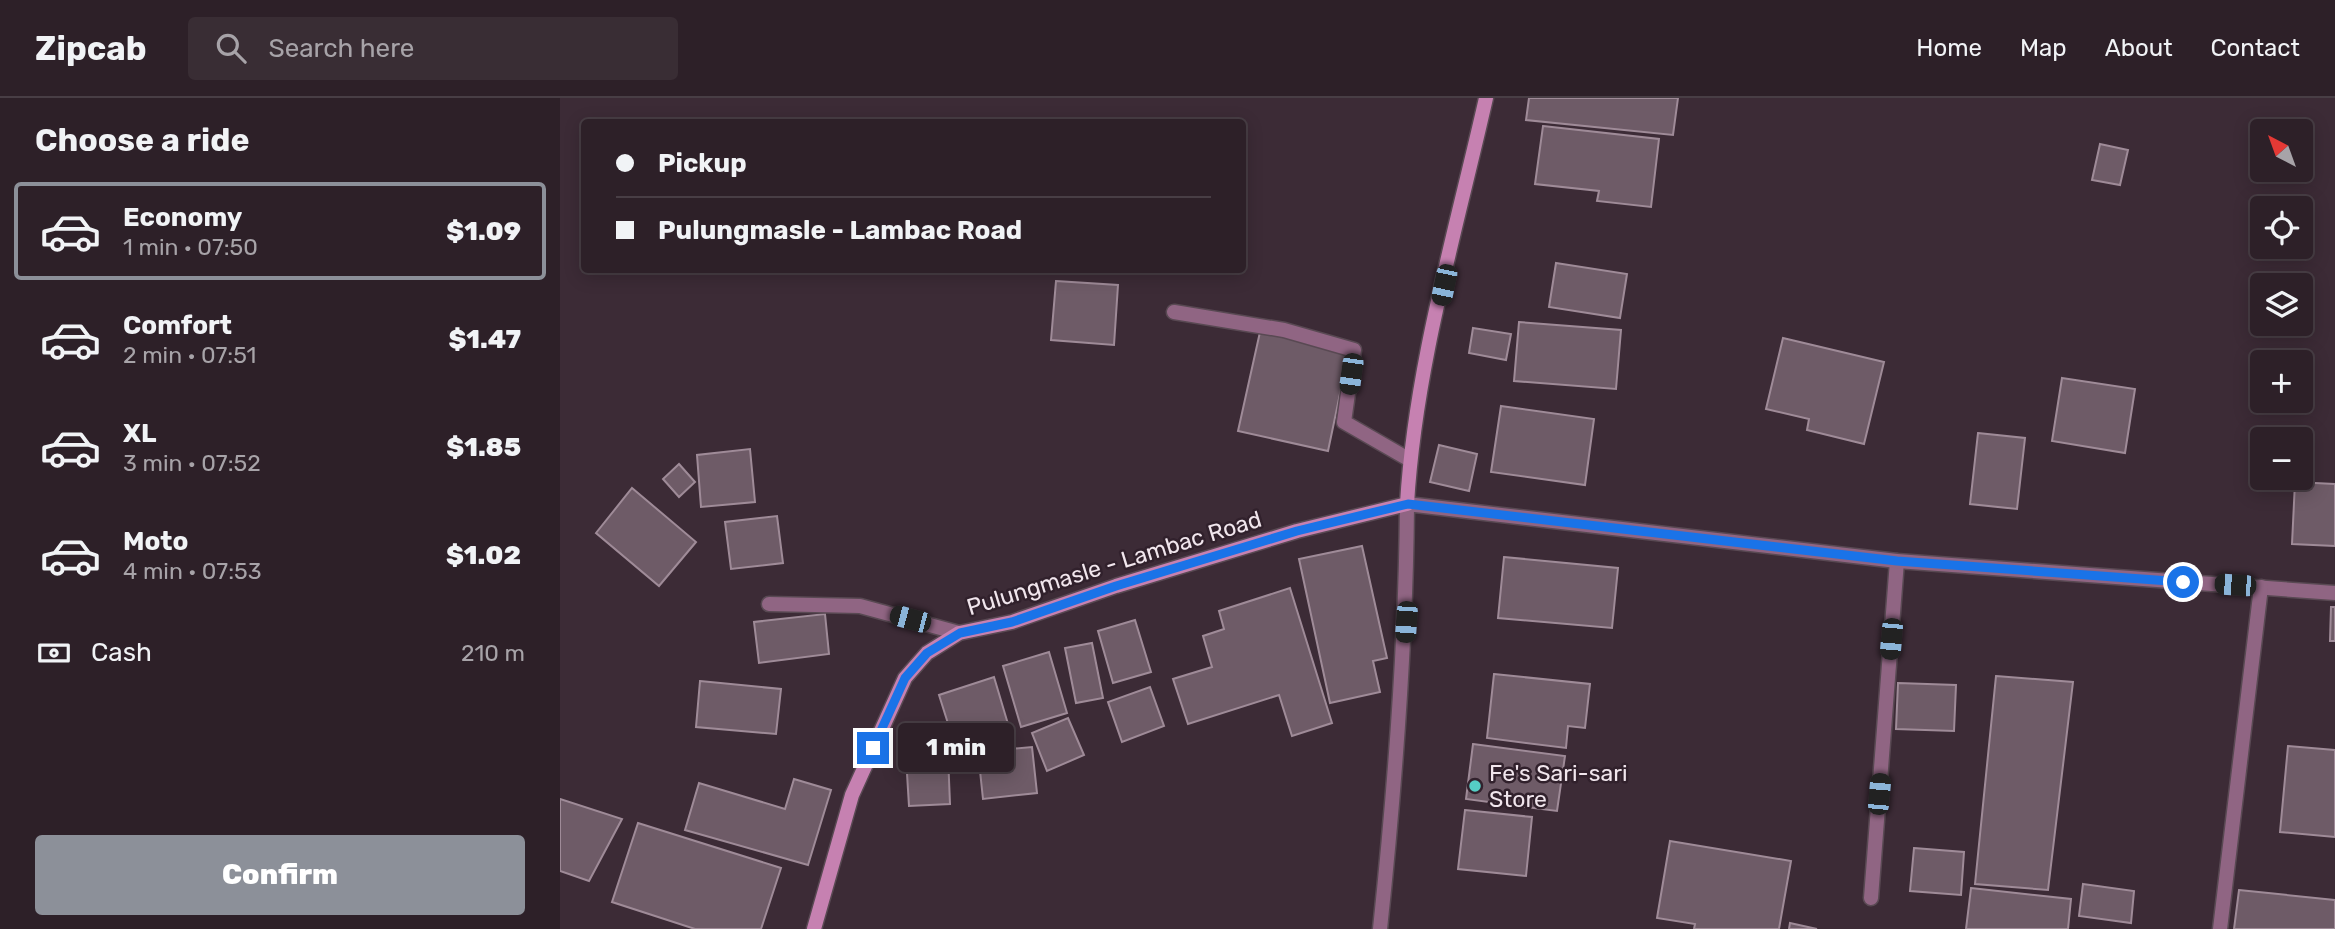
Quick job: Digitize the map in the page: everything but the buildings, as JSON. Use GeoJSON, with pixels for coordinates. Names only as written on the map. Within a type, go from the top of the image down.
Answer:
{"type":"FeatureCollection","features":[{"type":"Feature","properties":{"kind":"street"},"geometry":{"type":"LineString","coordinates":[[1380,929],[1394,799],[1405,635],[1410,460],[1432,339],[1486,98]]}},
{"type":"Feature","properties":{"kind":"street"},"geometry":{"type":"LineString","coordinates":[[1174,312],[1284,330],[1354,350],[1344,422],[1410,460]]}},
{"type":"Feature","properties":{"kind":"street"},"geometry":{"type":"LineString","coordinates":[[1408,504],[1897,561],[2335,593]]}},
{"type":"Feature","properties":{"kind":"street","name":"Pulungmasle - Lambac Road"},"geometry":{"type":"LineString","coordinates":[[814,929],[852,795],[905,678],[927,653],[960,633],[1012,622],[1284,535],[1408,504]]}},
{"type":"Feature","properties":{"kind":"street"},"geometry":{"type":"LineString","coordinates":[[1871,898],[1897,561]]}},
{"type":"Feature","properties":{"kind":"street"},"geometry":{"type":"LineString","coordinates":[[2220,929],[2261,587]]}},
{"type":"Feature","properties":{"kind":"street"},"geometry":{"type":"LineString","coordinates":[[769,604],[860,606],[960,633]]}},
{"type":"Feature","properties":{"kind":"place","name":"Fe's Sari-sari Store"},"geometry":{"type":"Point","coordinates":[1475,786]}},
{"type":"Feature","properties":{"kind":"route"},"geometry":{"type":"LineString","coordinates":[[873,748],[905,678],[927,653],[960,633],[1012,622],[1116,586],[1297,531],[1408,504],[1897,561],[2183,582]]}}]}
